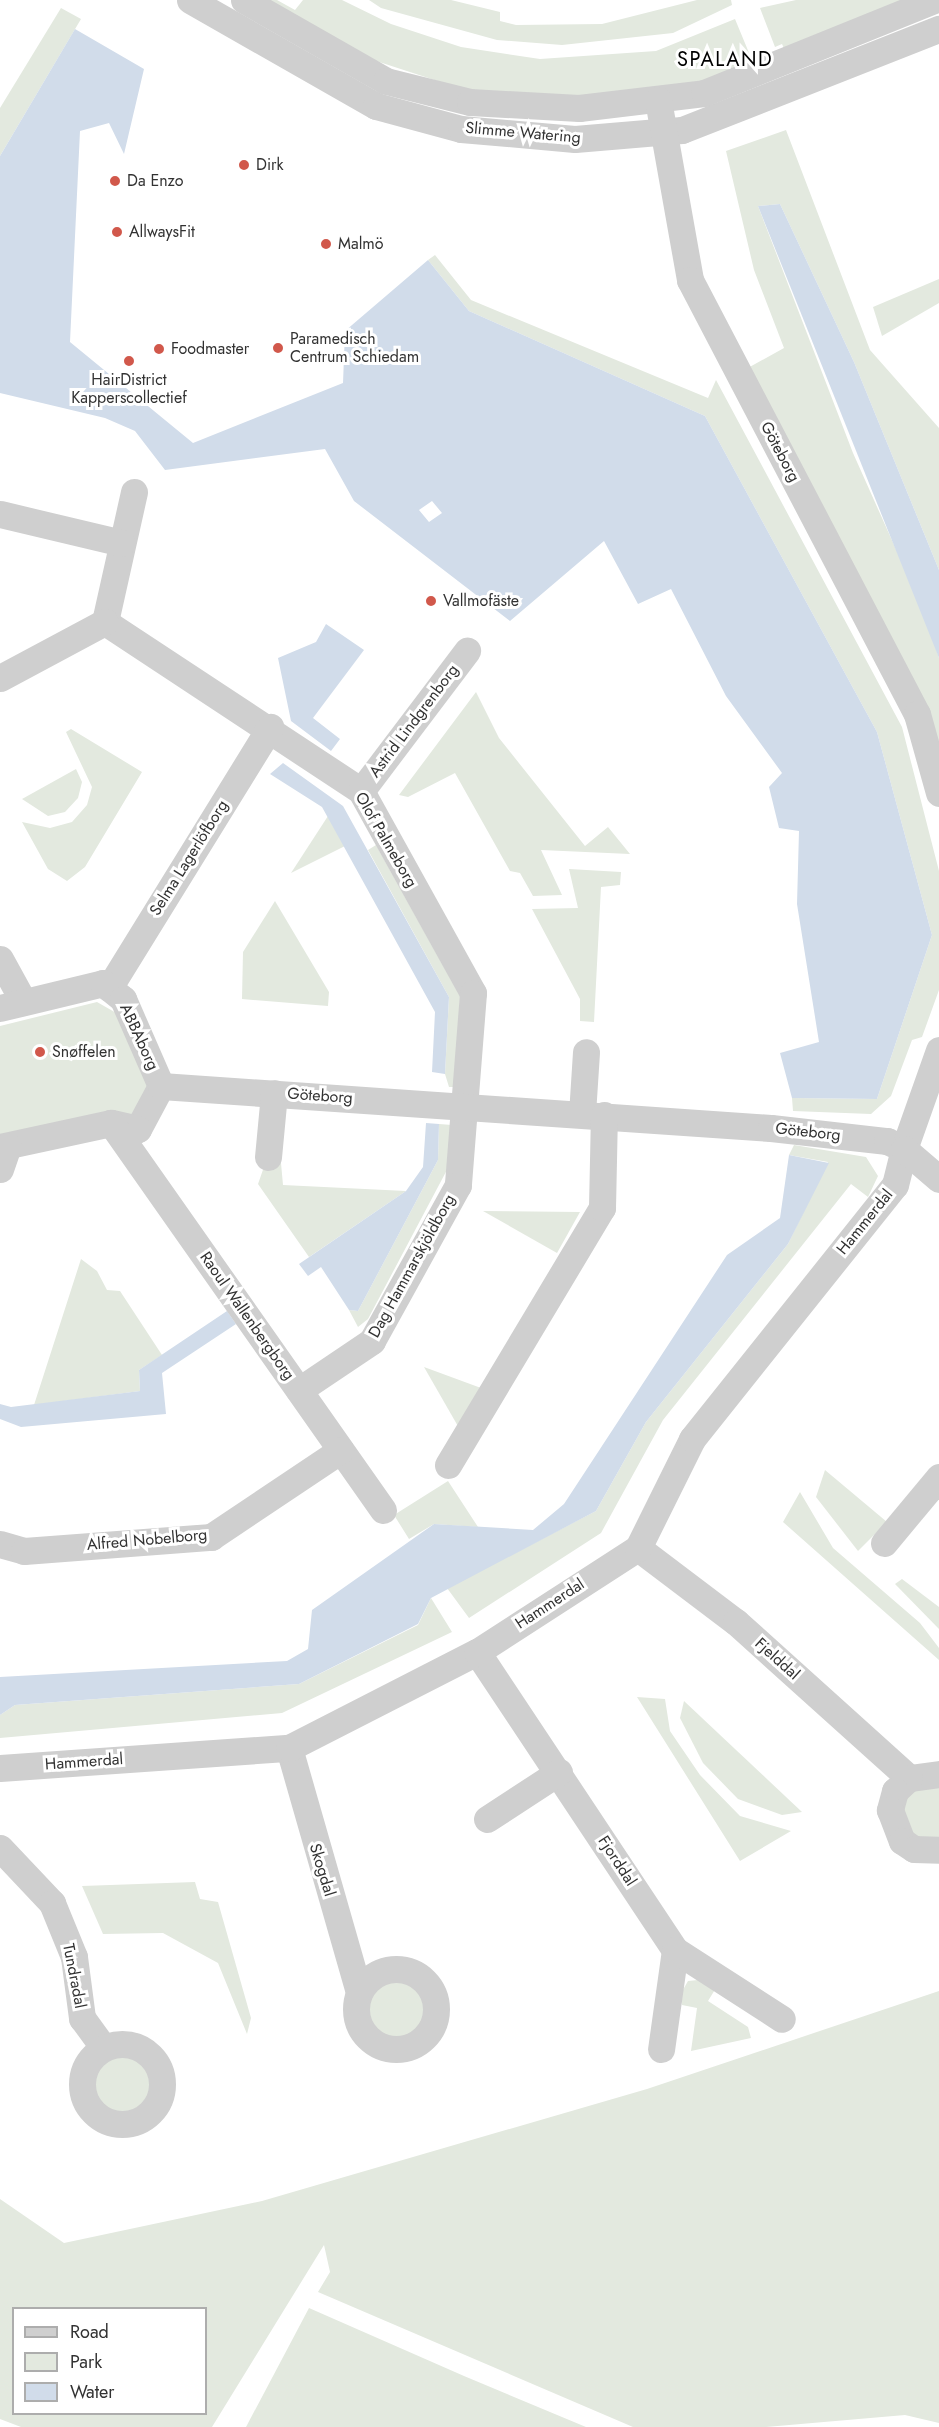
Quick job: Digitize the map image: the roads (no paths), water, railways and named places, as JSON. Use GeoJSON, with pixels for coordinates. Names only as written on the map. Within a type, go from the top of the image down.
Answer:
{"type":"FeatureCollection","features":[{"type":"Feature","properties":{"kind":"street","name":"Slimme Watering"},"geometry":{"type":"LineString","coordinates":[[191,0],[376,106],[461,129],[575,139],[664,131],[776,95],[939,29]]}},
{"type":"Feature","properties":{"kind":"street","name":"Slimme Watering"},"geometry":{"type":"LineString","coordinates":[[244,0],[386,81],[470,102],[579,108],[704,93],[934,0]]}},
{"type":"Feature","properties":{"kind":"street","name":"Göteborg"},"geometry":{"type":"LineString","coordinates":[[658,100],[690,280],[917,714],[939,793]]}},
{"type":"Feature","properties":{"kind":"street"},"geometry":{"type":"LineString","coordinates":[[0,678],[105,622],[134,492]]}},
{"type":"Feature","properties":{"kind":"street"},"geometry":{"type":"LineString","coordinates":[[0,514],[122,543]]}},
{"type":"Feature","properties":{"kind":"street","name":"Olof Palmeborg"},"geometry":{"type":"LineString","coordinates":[[105,622],[270,727],[361,791],[473,993],[466,1106]]}},
{"type":"Feature","properties":{"kind":"street","name":"Astrid Lindgrenborg"},"geometry":{"type":"LineString","coordinates":[[361,791],[467,651]]}},
{"type":"Feature","properties":{"kind":"street","name":"Selma Lagerlöfborg"},"geometry":{"type":"LineString","coordinates":[[109,988],[270,727]]}},
{"type":"Feature","properties":{"kind":"street"},"geometry":{"type":"LineString","coordinates":[[0,959],[12,1005]]}},
{"type":"Feature","properties":{"kind":"street","name":"ABBAborg"},"geometry":{"type":"LineString","coordinates":[[3,1154],[111,1123],[138,1129],[161,1086],[123,999],[102,983],[12,1005]]}},
{"type":"Feature","properties":{"kind":"street"},"geometry":{"type":"LineString","coordinates":[[939,1050],[904,1149],[939,1179]]}},
{"type":"Feature","properties":{"kind":"street"},"geometry":{"type":"LineString","coordinates":[[448,1465],[602,1208],[586,1052]]}},
{"type":"Feature","properties":{"kind":"street","name":"Göteborg"},"geometry":{"type":"LineString","coordinates":[[161,1086],[593,1115],[875,1139],[904,1149]]}},
{"type":"Feature","properties":{"kind":"street","name":"Göteborg"},"geometry":{"type":"LineString","coordinates":[[268,1157],[274,1093]]}},
{"type":"Feature","properties":{"kind":"street","name":"Dag Hammarskjöldborg"},"geometry":{"type":"LineString","coordinates":[[299,1390],[372,1341],[458,1185],[466,1106]]}},
{"type":"Feature","properties":{"kind":"street","name":"Raoul Wallenbergborg"},"geometry":{"type":"LineString","coordinates":[[111,1123],[383,1510]]}},
{"type":"Feature","properties":{"kind":"street","name":"Hammerdal"},"geometry":{"type":"LineString","coordinates":[[0,1768],[289,1748],[477,1652],[638,1548],[692,1439],[895,1185],[904,1149]]}},
{"type":"Feature","properties":{"kind":"street","name":"Alfred Nobelborg"},"geometry":{"type":"LineString","coordinates":[[0,1544],[24,1551],[211,1537],[341,1450]]}},
{"type":"Feature","properties":{"kind":"street"},"geometry":{"type":"LineString","coordinates":[[884,1543],[939,1477]]}},
{"type":"Feature","properties":{"kind":"street","name":"Fjelddal"},"geometry":{"type":"LineString","coordinates":[[638,1548],[736,1622],[909,1778]]}},
{"type":"Feature","properties":{"kind":"street","name":"Fjorddal"},"geometry":{"type":"LineString","coordinates":[[477,1652],[559,1772],[675,1950],[782,2019]]}},
{"type":"Feature","properties":{"kind":"street","name":"Skogdal"},"geometry":{"type":"LineString","coordinates":[[289,1748],[359,1992]]}},
{"type":"Feature","properties":{"kind":"street"},"geometry":{"type":"LineString","coordinates":[[487,1819],[559,1772]]}},
{"type":"Feature","properties":{"kind":"street"},"geometry":{"type":"LineString","coordinates":[[939,1774],[909,1778],[895,1791],[893,1827],[914,1849],[939,1850]]}},
{"type":"Feature","properties":{"kind":"street","name":"Tundradal"},"geometry":{"type":"LineString","coordinates":[[0,1848],[52,1903],[74,1958],[82,2018],[104,2048]]}},
{"type":"Feature","properties":{"kind":"street"},"geometry":{"type":"LineString","coordinates":[[661,2049],[675,1950]]}},
{"type":"Feature","properties":{"kind":"water"},"geometry":{"type":"Polygon","coordinates":[[[75,29],[144,69],[124,154],[109,123],[80,131],[70,342],[193,443],[343,383],[345,331],[428,260],[469,311],[705,416],[877,732],[932,935],[877,1099],[792,1098],[780,1053],[819,1042],[797,904],[799,831],[779,828],[769,787],[782,773],[726,696],[671,589],[638,604],[604,541],[510,621],[354,501],[325,449],[165,470],[135,431],[105,418],[0,393],[0,156],[75,29]],[[432,501],[419,510],[429,522],[442,513],[432,501]]]}},
{"type":"Feature","properties":{"kind":"water"},"geometry":{"type":"Polygon","coordinates":[[[780,204],[854,362],[939,570],[939,658],[758,206],[780,204]]]}},
{"type":"Feature","properties":{"kind":"water"},"geometry":{"type":"Polygon","coordinates":[[[326,624],[364,650],[313,718],[340,739],[331,751],[291,721],[278,658],[316,642],[326,624]]]}},
{"type":"Feature","properties":{"kind":"water"},"geometry":{"type":"Polygon","coordinates":[[[283,763],[343,806],[449,997],[445,1074],[432,1072],[435,1012],[322,807],[270,774],[283,763]]]}},
{"type":"Feature","properties":{"kind":"water"},"geometry":{"type":"Polygon","coordinates":[[[426,1123],[439,1124],[438,1160],[358,1311],[349,1310],[321,1267],[308,1276],[299,1264],[406,1191],[423,1167],[426,1123]]]}},
{"type":"Feature","properties":{"kind":"water"},"geometry":{"type":"Polygon","coordinates":[[[789,1155],[829,1163],[788,1244],[646,1422],[596,1511],[431,1598],[418,1624],[299,1684],[15,1705],[0,1715],[0,1677],[287,1661],[308,1649],[312,1610],[434,1524],[533,1530],[564,1504],[727,1255],[780,1218],[789,1155]]]}},
{"type":"Feature","properties":{"kind":"water"},"geometry":{"type":"Polygon","coordinates":[[[227,1311],[236,1324],[162,1373],[166,1414],[21,1427],[0,1419],[0,1404],[11,1407],[140,1391],[139,1370],[227,1311]]]}},
{"type":"Feature","properties":{"kind":"place","name":"Dirk"},"geometry":{"type":"Point","coordinates":[244,165]}},
{"type":"Feature","properties":{"kind":"place","name":"Da Enzo"},"geometry":{"type":"Point","coordinates":[115,181]}},
{"type":"Feature","properties":{"kind":"place","name":"AllwaysFit"},"geometry":{"type":"Point","coordinates":[117,232]}},
{"type":"Feature","properties":{"kind":"place","name":"Malmö"},"geometry":{"type":"Point","coordinates":[326,244]}},
{"type":"Feature","properties":{"kind":"place","name":"Paramedisch Centrum Schiedam"},"geometry":{"type":"Point","coordinates":[278,348]}},
{"type":"Feature","properties":{"kind":"place","name":"Foodmaster"},"geometry":{"type":"Point","coordinates":[159,349]}},
{"type":"Feature","properties":{"kind":"place","name":"HairDistrict Kapperscollectief"},"geometry":{"type":"Point","coordinates":[129,361]}},
{"type":"Feature","properties":{"kind":"place","name":"Vallmofäste"},"geometry":{"type":"Point","coordinates":[431,601]}},
{"type":"Feature","properties":{"kind":"place","name":"Snøffelen"},"geometry":{"type":"Point","coordinates":[40,1052]}},
{"type":"Feature","properties":{"kind":"district","name":"SPALAND"},"geometry":{"type":"Point","coordinates":[725,59]}}]}
